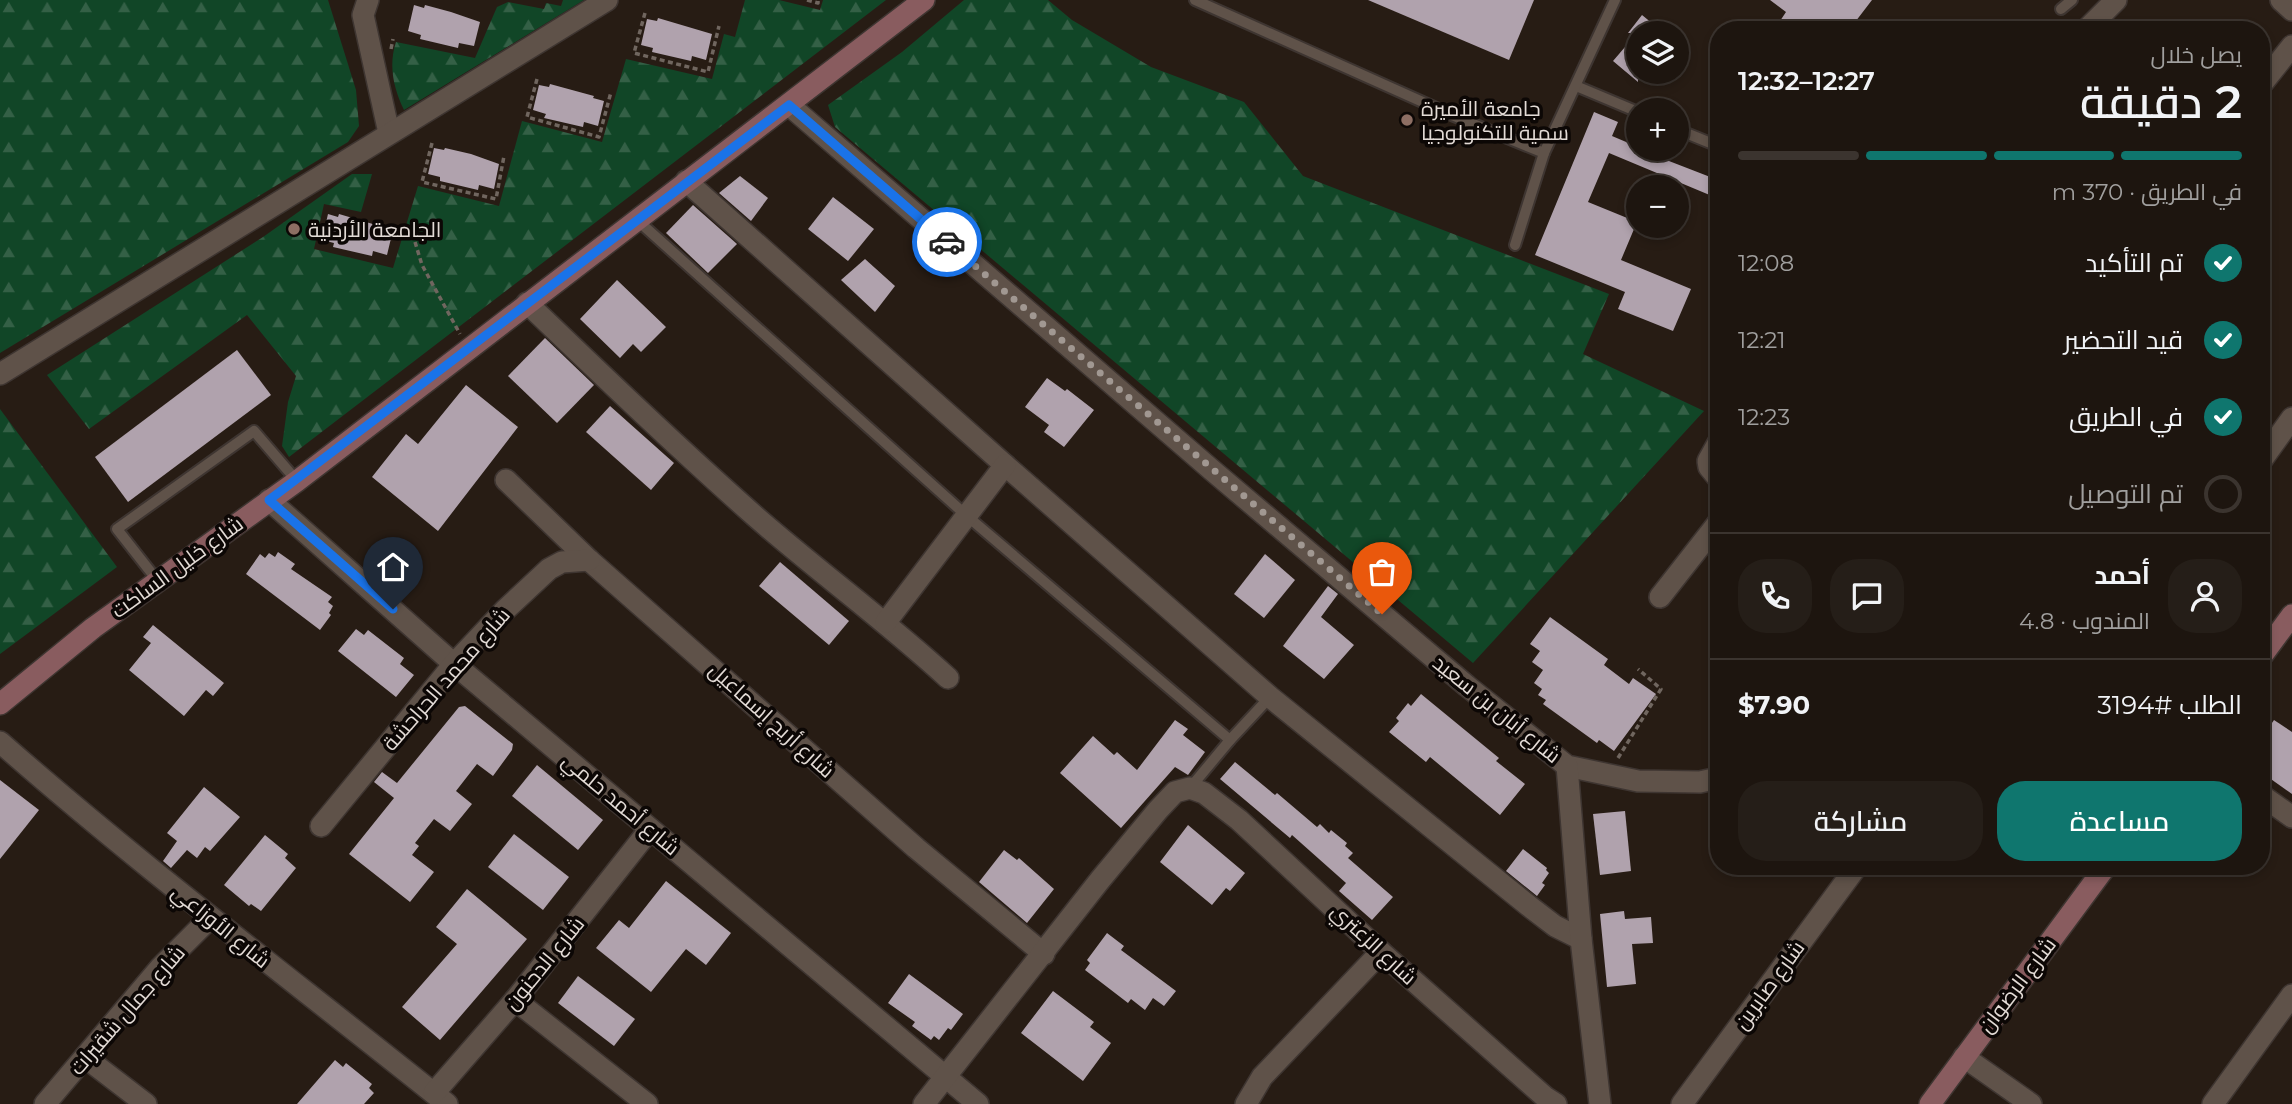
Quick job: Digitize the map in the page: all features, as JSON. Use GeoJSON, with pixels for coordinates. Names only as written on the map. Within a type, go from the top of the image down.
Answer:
{"type":"FeatureCollection","features":[{"type":"Feature","properties":{"kind":"street"},"geometry":{"type":"LineString","coordinates":[[368,0],[363,15],[389,133]]}},
{"type":"Feature","properties":{"kind":"street"},"geometry":{"type":"LineString","coordinates":[[0,374],[607,0]]}},
{"type":"Feature","properties":{"kind":"street","name":"شارع خليل الساكت"},"geometry":{"type":"LineString","coordinates":[[0,704],[93,628],[297,481],[924,0]]}},
{"type":"Feature","properties":{"kind":"street"},"geometry":{"type":"LineString","coordinates":[[2095,21],[2116,0]]}},
{"type":"Feature","properties":{"kind":"street"},"geometry":{"type":"LineString","coordinates":[[2281,0],[2292,10]]}},
{"type":"Feature","properties":{"kind":"street"},"geometry":{"type":"LineString","coordinates":[[2270,74],[2292,46]]}},
{"type":"Feature","properties":{"kind":"street","name":"شارع أبان بن سعيد"},"geometry":{"type":"LineString","coordinates":[[789,105],[1245,498],[1467,686],[1567,766]]}},
{"type":"Feature","properties":{"kind":"street"},"geometry":{"type":"LineString","coordinates":[[686,181],[1004,465],[1270,697],[1529,906],[1555,926],[1581,939]]}},
{"type":"Feature","properties":{"kind":"street"},"geometry":{"type":"LineString","coordinates":[[527,303],[757,518],[886,622],[948,678]]}},
{"type":"Feature","properties":{"kind":"street"},"geometry":{"type":"LineString","coordinates":[[2270,449],[2292,418]]}},
{"type":"Feature","properties":{"kind":"street"},"geometry":{"type":"LineString","coordinates":[[886,622],[1004,465]]}},
{"type":"Feature","properties":{"kind":"street","name":"شارع أريج إسماعيل"},"geometry":{"type":"LineString","coordinates":[[506,480],[589,560],[916,848],[1044,954]]}},
{"type":"Feature","properties":{"kind":"street","name":"شارع أحمد حلمي"},"geometry":{"type":"LineString","coordinates":[[269,500],[454,664],[978,1104]]}},
{"type":"Feature","properties":{"kind":"street"},"geometry":{"type":"LineString","coordinates":[[1660,597],[1710,533]]}},
{"type":"Feature","properties":{"kind":"street","name":"شارع محمد الحراحشة"},"geometry":{"type":"LineString","coordinates":[[321,826],[454,664],[523,593],[549,569],[562,562],[589,560]]}},
{"type":"Feature","properties":{"kind":"street"},"geometry":{"type":"LineString","coordinates":[[2270,645],[2292,615]]}},
{"type":"Feature","properties":{"kind":"street","name":"شارع الأوزاعي"},"geometry":{"type":"LineString","coordinates":[[0,742],[52,789],[210,918],[441,1099]]}},
{"type":"Feature","properties":{"kind":"street"},"geometry":{"type":"LineString","coordinates":[[1601,1104],[1581,939],[1567,766],[1638,780],[1700,782],[1710,780]]}},
{"type":"Feature","properties":{"kind":"street"},"geometry":{"type":"LineString","coordinates":[[924,1104],[1158,810],[1175,792],[1190,788]]}},
{"type":"Feature","properties":{"kind":"street","name":"شارع الزعتري"},"geometry":{"type":"LineString","coordinates":[[1190,788],[1204,793],[1239,820],[1381,953],[1556,1104]]}},
{"type":"Feature","properties":{"kind":"street"},"geometry":{"type":"LineString","coordinates":[[2270,801],[2292,817]]}},
{"type":"Feature","properties":{"kind":"street","name":"شارع الدحنون"},"geometry":{"type":"LineString","coordinates":[[441,1099],[650,829]]}},
{"type":"Feature","properties":{"kind":"street","name":"شارع صابرين"},"geometry":{"type":"LineString","coordinates":[[1682,1104],[1850,875]]}},
{"type":"Feature","properties":{"kind":"street","name":"شارع الرضوان"},"geometry":{"type":"LineString","coordinates":[[1930,1104],[2099,875]]}},
{"type":"Feature","properties":{"kind":"street","name":"شارع جمال شقيرات"},"geometry":{"type":"LineString","coordinates":[[45,1104],[160,968],[210,918]]}},
{"type":"Feature","properties":{"kind":"street"},"geometry":{"type":"LineString","coordinates":[[1246,1104],[1262,1077],[1381,953]]}},
{"type":"Feature","properties":{"kind":"street"},"geometry":{"type":"LineString","coordinates":[[2213,1104],[2292,996]]}},
{"type":"Feature","properties":{"kind":"street"},"geometry":{"type":"LineString","coordinates":[[515,1000],[647,1104]]}},
{"type":"Feature","properties":{"kind":"street"},"geometry":{"type":"LineString","coordinates":[[1964,1057],[2031,1104]]}},
{"type":"Feature","properties":{"kind":"street"},"geometry":{"type":"LineString","coordinates":[[86,1058],[146,1104]]}},
{"type":"Feature","properties":{"kind":"lane"},"geometry":{"type":"LineString","coordinates":[[1195,0],[1454,116],[1544,153]]}},
{"type":"Feature","properties":{"kind":"lane"},"geometry":{"type":"LineString","coordinates":[[1515,245],[1544,153],[1615,0]]}},
{"type":"Feature","properties":{"kind":"lane"},"geometry":{"type":"LineString","coordinates":[[2061,9],[2072,0]]}},
{"type":"Feature","properties":{"kind":"lane"},"geometry":{"type":"LineString","coordinates":[[1576,86],[1626,108]]}},
{"type":"Feature","properties":{"kind":"lane"},"geometry":{"type":"LineString","coordinates":[[1689,134],[1710,143]]}},
{"type":"Feature","properties":{"kind":"lane"},"geometry":{"type":"LineString","coordinates":[[636,219],[967,516],[1230,740]]}},
{"type":"Feature","properties":{"kind":"lane"},"geometry":{"type":"LineString","coordinates":[[157,580],[117,529],[254,431],[297,481]]}},
{"type":"Feature","properties":{"kind":"lane"},"geometry":{"type":"LineString","coordinates":[[1190,788],[1270,697]]}},
{"type":"Feature","properties":{"kind":"path"},"geometry":{"type":"LineString","coordinates":[[807,0],[818,3],[818,0]]}},
{"type":"Feature","properties":{"kind":"path"},"geometry":{"type":"LineString","coordinates":[[645,13],[634,53],[708,72],[719,26]]}},
{"type":"Feature","properties":{"kind":"path"},"geometry":{"type":"LineString","coordinates":[[537,79],[527,117],[599,137],[611,92]]}},
{"type":"Feature","properties":{"kind":"path"},"geometry":{"type":"LineString","coordinates":[[432,143],[422,182],[496,199],[504,156]]}},
{"type":"Feature","properties":{"kind":"path"},"geometry":{"type":"LineString","coordinates":[[415,242],[422,265],[468,349]]}},
{"type":"Feature","properties":{"kind":"path"},"geometry":{"type":"LineString","coordinates":[[1608,775],[1661,689],[1637,669]]}},
{"type":"Feature","properties":{"kind":"green space"},"geometry":{"type":"Polygon","coordinates":[[[0,0],[328,0],[356,90],[359,126],[348,142],[0,353],[0,0]]]}},
{"type":"Feature","properties":{"kind":"green space"},"geometry":{"type":"Polygon","coordinates":[[[563,0],[584,0],[404,110],[393,77],[392,60],[396,42],[475,58],[497,7],[508,2],[544,9],[546,3],[561,6],[563,0]]]}},
{"type":"Feature","properties":{"kind":"green space"},"geometry":{"type":"Polygon","coordinates":[[[745,0],[779,0],[820,10],[823,0],[886,0],[289,457],[282,446],[288,402],[296,376],[247,315],[89,429],[47,375],[263,237],[352,174],[372,174],[361,212],[324,204],[314,249],[393,268],[418,186],[499,206],[522,121],[602,142],[626,59],[712,79],[724,34],[735,37],[745,0]]]}},
{"type":"Feature","properties":{"kind":"green space"},"geometry":{"type":"Polygon","coordinates":[[[964,0],[1048,0],[1072,20],[1151,67],[1244,102],[1303,176],[1609,294],[1583,354],[1704,411],[1473,663],[835,127],[828,105],[902,52],[964,0]]]}},
{"type":"Feature","properties":{"kind":"green space"},"geometry":{"type":"Polygon","coordinates":[[[0,409],[117,567],[0,654],[0,409]]]}},
{"type":"Feature","properties":{"kind":"building"},"geometry":{"type":"Polygon","coordinates":[[[1368,0],[1534,0],[1509,60],[1368,0]]]}},
{"type":"Feature","properties":{"kind":"building"},"geometry":{"type":"Polygon","coordinates":[[[1770,0],[1872,0],[1856,21],[1780,21],[1786,12],[1770,0]]]}},
{"type":"Feature","properties":{"kind":"building"},"geometry":{"type":"Polygon","coordinates":[[[414,5],[424,8],[425,5],[480,22],[474,46],[459,43],[458,48],[420,39],[421,35],[408,31],[414,5]]]}},
{"type":"Feature","properties":{"kind":"building"},"geometry":{"type":"Polygon","coordinates":[[[1642,15],[1649,21],[1637,21],[1642,15]]]}},
{"type":"Feature","properties":{"kind":"building"},"geometry":{"type":"Polygon","coordinates":[[[658,18],[712,34],[706,60],[692,56],[691,61],[652,52],[653,48],[641,45],[647,19],[657,21],[658,18]]]}},
{"type":"Feature","properties":{"kind":"building"},"geometry":{"type":"Polygon","coordinates":[[[1626,46],[1626,72],[1613,61],[1626,46]]]}},
{"type":"Feature","properties":{"kind":"building"},"geometry":{"type":"Polygon","coordinates":[[[550,84],[604,101],[598,126],[584,122],[583,127],[544,118],[546,114],[533,110],[539,85],[549,87],[550,84]]]}},
{"type":"Feature","properties":{"kind":"building"},"geometry":{"type":"Polygon","coordinates":[[[1594,112],[1618,122],[1612,136],[1626,142],[1626,160],[1609,153],[1588,202],[1626,218],[1626,238],[1630,238],[1621,260],[1691,289],[1673,331],[1618,309],[1625,292],[1535,255],[1594,112]]]}},
{"type":"Feature","properties":{"kind":"building"},"geometry":{"type":"Polygon","coordinates":[[[434,148],[471,154],[499,164],[494,189],[479,185],[478,190],[440,181],[440,177],[428,174],[434,148]]]}},
{"type":"Feature","properties":{"kind":"building"},"geometry":{"type":"Polygon","coordinates":[[[1628,161],[1669,161],[1710,177],[1710,195],[1689,186],[1689,175],[1662,175],[1628,161]]]}},
{"type":"Feature","properties":{"kind":"building"},"geometry":{"type":"Polygon","coordinates":[[[740,176],[768,198],[751,221],[719,193],[740,176]]]}},
{"type":"Feature","properties":{"kind":"building"},"geometry":{"type":"Polygon","coordinates":[[[833,197],[874,229],[848,261],[808,229],[833,197]]]}},
{"type":"Feature","properties":{"kind":"building"},"geometry":{"type":"Polygon","coordinates":[[[693,205],[737,244],[708,273],[666,233],[693,205]]]}},
{"type":"Feature","properties":{"kind":"building"},"geometry":{"type":"Polygon","coordinates":[[[328,214],[338,217],[339,214],[393,230],[387,255],[373,251],[372,256],[333,247],[334,243],[322,240],[328,214]]]}},
{"type":"Feature","properties":{"kind":"building"},"geometry":{"type":"Polygon","coordinates":[[[865,259],[895,286],[875,312],[841,280],[865,259]]]}},
{"type":"Feature","properties":{"kind":"building"},"geometry":{"type":"Polygon","coordinates":[[[617,280],[666,327],[641,352],[633,344],[620,358],[580,319],[617,280]]]}},
{"type":"Feature","properties":{"kind":"building"},"geometry":{"type":"Polygon","coordinates":[[[545,338],[594,385],[557,423],[508,376],[545,338]]]}},
{"type":"Feature","properties":{"kind":"building"},"geometry":{"type":"Polygon","coordinates":[[[237,350],[271,395],[128,502],[95,457],[237,350]]]}},
{"type":"Feature","properties":{"kind":"building"},"geometry":{"type":"Polygon","coordinates":[[[1047,378],[1065,391],[1067,389],[1094,410],[1064,447],[1044,432],[1049,425],[1025,407],[1047,378]]]}},
{"type":"Feature","properties":{"kind":"building"},"geometry":{"type":"Polygon","coordinates":[[[466,385],[518,427],[438,531],[372,477],[406,434],[418,444],[466,385]]]}},
{"type":"Feature","properties":{"kind":"building"},"geometry":{"type":"Polygon","coordinates":[[[610,406],[674,463],[651,490],[586,432],[610,406]]]}},
{"type":"Feature","properties":{"kind":"building"},"geometry":{"type":"Polygon","coordinates":[[[278,552],[295,564],[291,569],[332,597],[328,602],[333,606],[329,613],[331,615],[320,630],[246,574],[260,554],[265,558],[269,553],[275,557],[278,552]]]}},
{"type":"Feature","properties":{"kind":"building"},"geometry":{"type":"Polygon","coordinates":[[[1265,554],[1295,580],[1264,618],[1234,594],[1265,554]]]}},
{"type":"Feature","properties":{"kind":"building"},"geometry":{"type":"Polygon","coordinates":[[[780,562],[849,621],[829,645],[759,586],[780,562]]]}},
{"type":"Feature","properties":{"kind":"building"},"geometry":{"type":"Polygon","coordinates":[[[1328,586],[1338,594],[1321,617],[1354,645],[1324,679],[1283,646],[1328,586]]]}},
{"type":"Feature","properties":{"kind":"building"},"geometry":{"type":"Polygon","coordinates":[[[1550,617],[1608,659],[1604,665],[1629,684],[1633,678],[1656,694],[1614,751],[1599,740],[1597,743],[1543,704],[1546,700],[1538,695],[1542,689],[1534,683],[1543,670],[1532,662],[1540,651],[1530,644],[1550,617]]]}},
{"type":"Feature","properties":{"kind":"building"},"geometry":{"type":"Polygon","coordinates":[[[153,625],[224,683],[213,696],[206,690],[184,716],[129,670],[151,643],[143,637],[153,625]]]}},
{"type":"Feature","properties":{"kind":"building"},"geometry":{"type":"Polygon","coordinates":[[[356,629],[364,635],[368,630],[404,658],[400,664],[414,675],[396,697],[338,651],[356,629]]]}},
{"type":"Feature","properties":{"kind":"building"},"geometry":{"type":"Polygon","coordinates":[[[1421,694],[1499,758],[1496,761],[1525,784],[1500,815],[1430,757],[1426,762],[1389,732],[1399,721],[1396,718],[1408,703],[1411,706],[1421,694]]]}},
{"type":"Feature","properties":{"kind":"building"},"geometry":{"type":"Polygon","coordinates":[[[465,706],[513,744],[512,750],[493,776],[477,764],[456,791],[472,804],[450,831],[434,819],[415,843],[419,846],[412,855],[434,872],[410,902],[349,854],[394,798],[374,782],[382,772],[397,783],[459,707],[465,706]]]}},
{"type":"Feature","properties":{"kind":"building"},"geometry":{"type":"Polygon","coordinates":[[[1175,720],[1188,729],[1183,735],[1205,752],[1188,775],[1175,767],[1121,828],[1060,773],[1093,736],[1114,755],[1117,752],[1137,770],[1175,720]]]}},
{"type":"Feature","properties":{"kind":"building"},"geometry":{"type":"Polygon","coordinates":[[[2274,720],[2292,732],[2292,794],[2270,778],[2270,726],[2274,720]]]}},
{"type":"Feature","properties":{"kind":"building"},"geometry":{"type":"Polygon","coordinates":[[[1235,762],[1317,827],[1320,824],[1329,833],[1331,830],[1347,843],[1345,846],[1353,853],[1348,858],[1393,897],[1372,920],[1339,891],[1346,883],[1292,835],[1290,838],[1220,779],[1235,762]]]}},
{"type":"Feature","properties":{"kind":"building"},"geometry":{"type":"Polygon","coordinates":[[[537,765],[603,820],[578,850],[512,796],[537,765]]]}},
{"type":"Feature","properties":{"kind":"building"},"geometry":{"type":"Polygon","coordinates":[[[0,780],[39,810],[0,859],[0,780]]]}},
{"type":"Feature","properties":{"kind":"building"},"geometry":{"type":"Polygon","coordinates":[[[204,787],[240,817],[210,851],[205,847],[197,858],[187,850],[171,868],[163,861],[177,841],[167,833],[204,787]]]}},
{"type":"Feature","properties":{"kind":"building"},"geometry":{"type":"Polygon","coordinates":[[[1625,811],[1631,871],[1600,875],[1593,814],[1625,811]]]}},
{"type":"Feature","properties":{"kind":"building"},"geometry":{"type":"Polygon","coordinates":[[[1188,825],[1245,873],[1230,891],[1226,888],[1212,905],[1160,862],[1188,825]]]}},
{"type":"Feature","properties":{"kind":"building"},"geometry":{"type":"Polygon","coordinates":[[[514,834],[569,877],[543,910],[488,867],[514,834]]]}},
{"type":"Feature","properties":{"kind":"building"},"geometry":{"type":"Polygon","coordinates":[[[265,835],[288,854],[285,858],[296,868],[261,911],[251,904],[249,906],[224,885],[265,835]]]}},
{"type":"Feature","properties":{"kind":"building"},"geometry":{"type":"Polygon","coordinates":[[[1523,849],[1547,868],[1549,873],[1537,896],[1506,871],[1523,849]]]}},
{"type":"Feature","properties":{"kind":"building"},"geometry":{"type":"Polygon","coordinates":[[[1004,850],[1017,860],[1019,858],[1054,889],[1027,923],[979,882],[1004,850]]]}},
{"type":"Feature","properties":{"kind":"building"},"geometry":{"type":"Polygon","coordinates":[[[666,881],[731,933],[706,965],[686,949],[651,992],[596,948],[619,920],[629,928],[666,881]]]}},
{"type":"Feature","properties":{"kind":"building"},"geometry":{"type":"Polygon","coordinates":[[[467,889],[527,939],[440,1040],[402,1007],[457,944],[436,927],[467,889]]]}},
{"type":"Feature","properties":{"kind":"building"},"geometry":{"type":"Polygon","coordinates":[[[1624,911],[1625,919],[1651,917],[1653,943],[1632,944],[1636,984],[1607,987],[1600,914],[1624,911]]]}},
{"type":"Feature","properties":{"kind":"building"},"geometry":{"type":"Polygon","coordinates":[[[1107,933],[1124,946],[1121,950],[1176,991],[1164,1006],[1153,998],[1145,1010],[1131,999],[1128,1003],[1085,970],[1090,963],[1087,960],[1107,933]]]}},
{"type":"Feature","properties":{"kind":"building"},"geometry":{"type":"Polygon","coordinates":[[[909,974],[963,1014],[939,1040],[934,1036],[931,1040],[912,1026],[915,1022],[888,1003],[909,974]]]}},
{"type":"Feature","properties":{"kind":"building"},"geometry":{"type":"Polygon","coordinates":[[[578,976],[635,1019],[614,1046],[558,1003],[578,976]]]}},
{"type":"Feature","properties":{"kind":"building"},"geometry":{"type":"Polygon","coordinates":[[[1053,991],[1094,1022],[1090,1027],[1111,1043],[1083,1081],[1021,1033],[1053,991]]]}},
{"type":"Feature","properties":{"kind":"building"},"geometry":{"type":"Polygon","coordinates":[[[335,1060],[343,1067],[346,1063],[372,1084],[369,1088],[374,1093],[364,1104],[297,1104],[335,1060]]]}},
{"type":"Feature","properties":{"kind":"way so far"},"geometry":{"type":"LineString","coordinates":[[947,242],[1382,614]]}},
{"type":"Feature","properties":{"kind":"place","name":"جامعة الأميرة سمية للتكنولوجيا"},"geometry":{"type":"Point","coordinates":[1407,120]}},
{"type":"Feature","properties":{"kind":"place","name":"الجامعة الأردنية"},"geometry":{"type":"Point","coordinates":[294,229]}},
{"type":"Feature","properties":{"kind":"route"},"geometry":{"type":"LineString","coordinates":[[393,609],[269,500],[789,105],[947,242]]}}]}
